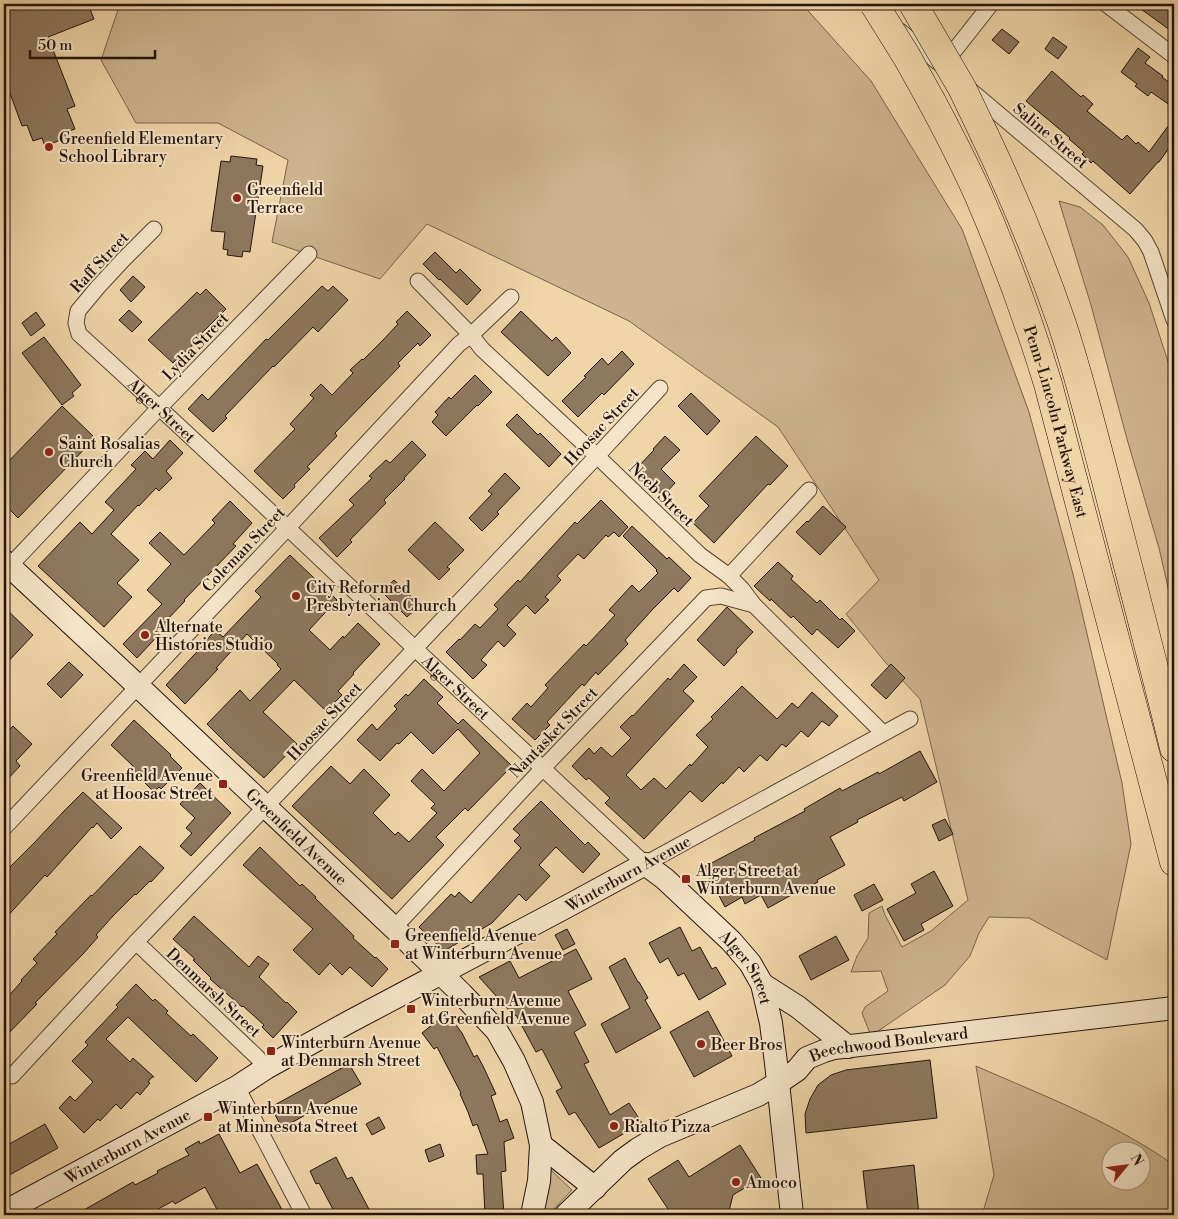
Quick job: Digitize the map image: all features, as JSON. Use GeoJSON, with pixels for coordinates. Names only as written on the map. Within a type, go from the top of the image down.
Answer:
{"type":"FeatureCollection","features":[{"type":"Feature","properties":{"kind":"highway","name":"Penn-Lincoln Parkway East"},"geometry":{"type":"LineString","coordinates":[[874,4],[932,102],[978,193],[1016,287],[1048,384],[1174,862]]}},
{"type":"Feature","properties":{"kind":"highway","name":"Penn-Lincoln Parkway East"},"geometry":{"type":"LineString","coordinates":[[913,4],[962,88],[1007,182],[1027,229],[1062,326],[1078,375],[1174,748]]}},
{"type":"Feature","properties":{"kind":"highway"},"geometry":{"type":"LineString","coordinates":[[1141,616],[1174,719]]}},
{"type":"Feature","properties":{"kind":"main road","name":"Greenfield Avenue"},"geometry":{"type":"LineString","coordinates":[[6,567],[138,686],[394,928],[497,1031],[514,1061],[532,1102],[540,1145],[539,1181],[532,1215]]}},
{"type":"Feature","properties":{"kind":"main road","name":"Winterburn Avenue"},"geometry":{"type":"LineString","coordinates":[[4,1212],[237,1087],[266,1068],[440,973],[645,864]]}},
{"type":"Feature","properties":{"kind":"main road","name":"Alger Street"},"geometry":{"type":"LineString","coordinates":[[645,864],[665,879],[731,941],[750,963],[762,984],[771,1023],[778,1083]]}},
{"type":"Feature","properties":{"kind":"main road"},"geometry":{"type":"LineString","coordinates":[[762,984],[798,1007],[848,1047]]}},
{"type":"Feature","properties":{"kind":"main road","name":"Beechwood Boulevard"},"geometry":{"type":"LineString","coordinates":[[566,1215],[638,1149],[660,1136],[758,1095],[797,1070],[807,1058],[824,1051],[1174,1008]]}},
{"type":"Feature","properties":{"kind":"main road"},"geometry":{"type":"LineString","coordinates":[[778,1083],[792,1215]]}},
{"type":"Feature","properties":{"kind":"main road"},"geometry":{"type":"LineString","coordinates":[[540,1145],[595,1188]]}},
{"type":"Feature","properties":{"kind":"street","name":"Saline Street"},"geometry":{"type":"LineString","coordinates":[[868,4],[1136,230],[1145,240],[1151,252],[1174,320]]}},
{"type":"Feature","properties":{"kind":"street"},"geometry":{"type":"LineString","coordinates":[[942,66],[991,4]]}},
{"type":"Feature","properties":{"kind":"street"},"geometry":{"type":"LineString","coordinates":[[1106,4],[1174,56]]}},
{"type":"Feature","properties":{"kind":"street","name":"Raff Street"},"geometry":{"type":"LineString","coordinates":[[76,323],[78,311],[123,260],[154,229]]}},
{"type":"Feature","properties":{"kind":"street","name":"Lydia Street"},"geometry":{"type":"LineString","coordinates":[[6,567],[309,254]]}},
{"type":"Feature","properties":{"kind":"street","name":"Neeb Street"},"geometry":{"type":"LineString","coordinates":[[418,281],[471,335],[482,349],[700,554],[742,589],[754,605],[883,733]]}},
{"type":"Feature","properties":{"kind":"street","name":"Coleman Street"},"geometry":{"type":"LineString","coordinates":[[4,828],[459,344],[512,297]]}},
{"type":"Feature","properties":{"kind":"street","name":"Alger Street"},"geometry":{"type":"LineString","coordinates":[[76,323],[79,334],[160,407],[645,864]]}},
{"type":"Feature","properties":{"kind":"street","name":"Hoosac Street"},"geometry":{"type":"LineString","coordinates":[[12,1076],[136,942],[266,807],[660,388]]}},
{"type":"Feature","properties":{"kind":"street"},"geometry":{"type":"LineString","coordinates":[[728,576],[809,490]]}},
{"type":"Feature","properties":{"kind":"street","name":"Nantasket Street"},"geometry":{"type":"LineString","coordinates":[[394,928],[543,768],[706,598],[721,596],[754,605]]}},
{"type":"Feature","properties":{"kind":"street","name":"Winterburn Avenue"},"geometry":{"type":"LineString","coordinates":[[645,864],[910,719]]}},
{"type":"Feature","properties":{"kind":"street","name":"Denmarsh Street"},"geometry":{"type":"LineString","coordinates":[[136,942],[257,1057],[266,1068]]}},
{"type":"Feature","properties":{"kind":"street"},"geometry":{"type":"LineString","coordinates":[[237,1087],[304,1215]]}},
{"type":"Feature","properties":{"kind":"shaded area"},"geometry":{"type":"Polygon","coordinates":[[[120,4],[802,4],[871,81],[962,229],[1029,412],[1073,574],[1122,783],[1131,844],[1107,960],[1029,918],[989,917],[979,933],[970,956],[945,985],[871,1036],[862,1013],[865,1007],[888,991],[881,971],[851,972],[857,956],[868,938],[869,913],[882,906],[902,947],[931,931],[968,900],[920,699],[886,663],[846,614],[879,580],[778,427],[629,321],[427,224],[380,279],[272,242],[288,160],[218,123],[136,123],[101,60],[120,4]]]}},
{"type":"Feature","properties":{"kind":"shaded area"},"geometry":{"type":"Polygon","coordinates":[[[1059,201],[1080,207],[1103,225],[1128,257],[1149,303],[1174,380],[1174,614],[1159,548],[1091,305],[1059,201]]]}},
{"type":"Feature","properties":{"kind":"shaded area"},"geometry":{"type":"Polygon","coordinates":[[[976,1066],[1052,1099],[1137,1142],[1100,1142],[1100,1192],[1150,1192],[1150,1149],[1174,1165],[1174,1215],[982,1215],[994,1175],[976,1066]]]}},
{"type":"Feature","properties":{"kind":"shaded area"},"geometry":{"type":"Polygon","coordinates":[[[551,1170],[572,1190],[548,1215],[543,1215],[551,1170]]]}},
{"type":"Feature","properties":{"kind":"building"},"geometry":{"type":"Polygon","coordinates":[[[4,4],[88,4],[94,19],[48,37],[75,106],[67,109],[75,129],[64,133],[66,138],[45,146],[42,138],[33,141],[27,125],[22,126],[4,77],[4,4]]]}},
{"type":"Feature","properties":{"kind":"building"},"geometry":{"type":"Polygon","coordinates":[[[1134,4],[1169,4],[1174,8],[1174,33],[1134,4]]]}},
{"type":"Feature","properties":{"kind":"building"},"geometry":{"type":"Polygon","coordinates":[[[1002,29],[1019,42],[1009,54],[992,40],[1002,29]]]}},
{"type":"Feature","properties":{"kind":"building"},"geometry":{"type":"Polygon","coordinates":[[[1053,37],[1067,47],[1058,59],[1045,49],[1053,37]]]}},
{"type":"Feature","properties":{"kind":"building"},"geometry":{"type":"Polygon","coordinates":[[[1138,48],[1150,57],[1145,63],[1174,86],[1174,108],[1151,92],[1148,96],[1135,86],[1137,84],[1121,72],[1138,48]]]}},
{"type":"Feature","properties":{"kind":"building"},"geometry":{"type":"Polygon","coordinates":[[[1052,71],[1081,97],[1083,95],[1093,104],[1087,111],[1122,140],[1127,135],[1136,144],[1138,142],[1149,152],[1174,118],[1174,141],[1159,162],[1130,194],[1093,161],[1091,163],[1082,154],[1084,152],[1070,138],[1026,101],[1052,71]]]}},
{"type":"Feature","properties":{"kind":"building","name":"Greenfield Terrace"},"geometry":{"type":"Polygon","coordinates":[[[231,156],[257,159],[256,165],[263,166],[250,252],[243,251],[242,257],[227,255],[228,250],[223,249],[225,232],[211,231],[221,161],[230,162],[231,156]]]}},
{"type":"Feature","properties":{"kind":"building"},"geometry":{"type":"Polygon","coordinates":[[[435,252],[456,273],[460,269],[481,290],[467,305],[423,264],[435,252]]]}},
{"type":"Feature","properties":{"kind":"building"},"geometry":{"type":"Polygon","coordinates":[[[133,276],[145,287],[131,302],[120,290],[133,276]]]}},
{"type":"Feature","properties":{"kind":"building"},"geometry":{"type":"Polygon","coordinates":[[[322,286],[328,291],[333,286],[348,300],[318,332],[313,327],[273,366],[225,416],[227,418],[213,432],[188,409],[202,394],[208,400],[266,339],[268,340],[322,286]]]}},
{"type":"Feature","properties":{"kind":"building"},"geometry":{"type":"Polygon","coordinates":[[[206,289],[226,309],[186,352],[184,351],[173,363],[148,340],[197,292],[200,295],[206,289]]]}},
{"type":"Feature","properties":{"kind":"building"},"geometry":{"type":"Polygon","coordinates":[[[129,310],[142,322],[132,332],[119,320],[129,310]]]}},
{"type":"Feature","properties":{"kind":"building"},"geometry":{"type":"Polygon","coordinates":[[[407,311],[431,335],[420,346],[418,343],[398,363],[400,366],[335,433],[337,436],[307,467],[310,469],[283,499],[254,471],[295,429],[290,424],[314,398],[310,395],[321,384],[332,395],[353,373],[350,370],[383,340],[407,311]]]}},
{"type":"Feature","properties":{"kind":"building"},"geometry":{"type":"Polygon","coordinates":[[[521,311],[552,341],[556,337],[571,353],[548,376],[501,332],[521,311]]]}},
{"type":"Feature","properties":{"kind":"building"},"geometry":{"type":"Polygon","coordinates":[[[36,312],[45,325],[31,336],[22,323],[36,312]]]}},
{"type":"Feature","properties":{"kind":"building"},"geometry":{"type":"Polygon","coordinates":[[[44,337],[81,385],[72,393],[74,396],[62,405],[22,353],[44,337]]]}},
{"type":"Feature","properties":{"kind":"building"},"geometry":{"type":"Polygon","coordinates":[[[622,351],[634,364],[604,395],[602,393],[578,417],[562,401],[602,358],[608,365],[622,351]]]}},
{"type":"Feature","properties":{"kind":"building"},"geometry":{"type":"Polygon","coordinates":[[[475,375],[492,392],[446,436],[432,422],[438,415],[435,412],[449,397],[451,399],[475,375]]]}},
{"type":"Feature","properties":{"kind":"building"},"geometry":{"type":"Polygon","coordinates":[[[691,393],[720,421],[707,435],[678,406],[691,393]]]}},
{"type":"Feature","properties":{"kind":"building","name":"Saint Rosalias Church"},"geometry":{"type":"Polygon","coordinates":[[[62,406],[95,438],[18,518],[4,504],[4,466],[62,406]]]}},
{"type":"Feature","properties":{"kind":"building"},"geometry":{"type":"Polygon","coordinates":[[[517,414],[561,454],[549,467],[506,425],[517,414]]]}},
{"type":"Feature","properties":{"kind":"building"},"geometry":{"type":"Polygon","coordinates":[[[665,436],[680,450],[661,469],[675,483],[663,496],[635,470],[665,436]]]}},
{"type":"Feature","properties":{"kind":"building"},"geometry":{"type":"Polygon","coordinates":[[[756,436],[788,466],[770,485],[768,484],[714,543],[693,523],[709,506],[699,496],[756,436]]]}},
{"type":"Feature","properties":{"kind":"building"},"geometry":{"type":"Polygon","coordinates":[[[170,440],[183,453],[166,471],[172,478],[159,491],[156,488],[111,534],[139,560],[117,583],[132,597],[104,627],[38,566],[80,522],[92,534],[114,510],[105,502],[136,469],[131,465],[145,451],[153,459],[170,440]]]}},
{"type":"Feature","properties":{"kind":"building"},"geometry":{"type":"Polygon","coordinates":[[[412,441],[426,455],[384,500],[386,503],[350,540],[352,542],[337,557],[319,538],[354,505],[349,500],[372,478],[369,476],[386,460],[390,463],[412,441]]]}},
{"type":"Feature","properties":{"kind":"building"},"geometry":{"type":"Polygon","coordinates":[[[505,473],[520,488],[482,531],[469,518],[492,494],[488,491],[505,473]]]}},
{"type":"Feature","properties":{"kind":"building"},"geometry":{"type":"Polygon","coordinates":[[[601,500],[628,527],[619,537],[614,532],[608,537],[606,535],[584,559],[578,554],[557,576],[561,580],[545,597],[549,600],[535,614],[526,605],[507,625],[516,634],[504,647],[498,641],[481,660],[487,665],[473,679],[446,652],[475,624],[480,628],[498,609],[494,605],[518,580],[520,582],[575,522],[577,524],[601,500]]]}},
{"type":"Feature","properties":{"kind":"building"},"geometry":{"type":"Polygon","coordinates":[[[230,501],[252,523],[233,544],[236,546],[184,600],[165,622],[168,625],[137,658],[123,644],[162,604],[147,590],[171,564],[149,543],[160,532],[184,555],[215,523],[212,520],[230,501]]]}},
{"type":"Feature","properties":{"kind":"building"},"geometry":{"type":"Polygon","coordinates":[[[823,506],[846,527],[820,555],[796,532],[823,506]]]}},
{"type":"Feature","properties":{"kind":"building"},"geometry":{"type":"Polygon","coordinates":[[[435,522],[464,550],[447,567],[450,569],[439,580],[408,550],[435,522]]]}},
{"type":"Feature","properties":{"kind":"building"},"geometry":{"type":"Polygon","coordinates":[[[632,526],[667,559],[669,557],[691,578],[678,592],[674,588],[652,610],[625,640],[628,644],[598,675],[596,672],[584,686],[582,684],[547,722],[550,725],[535,740],[512,719],[527,703],[531,707],[548,688],[545,685],[615,615],[609,610],[632,585],[639,592],[658,573],[623,536],[632,526]]]}},
{"type":"Feature","properties":{"kind":"building"},"geometry":{"type":"Polygon","coordinates":[[[290,555],[337,600],[309,630],[330,650],[358,623],[380,644],[338,691],[342,695],[326,711],[294,680],[263,712],[297,744],[264,778],[207,724],[240,690],[250,701],[281,669],[247,634],[185,704],[166,685],[215,630],[223,637],[261,597],[255,591],[290,555]]]}},
{"type":"Feature","properties":{"kind":"building"},"geometry":{"type":"Polygon","coordinates":[[[778,562],[793,576],[791,579],[817,603],[820,600],[840,620],[842,618],[855,631],[838,648],[817,629],[812,635],[793,616],[791,618],[754,586],[778,562]]]}},
{"type":"Feature","properties":{"kind":"building"},"geometry":{"type":"Polygon","coordinates":[[[394,580],[420,605],[407,617],[382,592],[394,580]]]}},
{"type":"Feature","properties":{"kind":"building"},"geometry":{"type":"Polygon","coordinates":[[[4,607],[33,635],[4,666],[4,607]]]}},
{"type":"Feature","properties":{"kind":"building"},"geometry":{"type":"Polygon","coordinates":[[[727,607],[753,632],[724,666],[697,640],[727,607]]]}},
{"type":"Feature","properties":{"kind":"building"},"geometry":{"type":"Polygon","coordinates":[[[69,662],[83,675],[61,698],[47,684],[69,662]]]}},
{"type":"Feature","properties":{"kind":"building"},"geometry":{"type":"Polygon","coordinates":[[[684,664],[697,677],[683,691],[694,701],[626,775],[641,790],[654,778],[666,789],[690,764],[691,766],[708,747],[696,735],[742,686],[777,719],[792,703],[798,708],[812,692],[838,716],[829,726],[822,721],[808,737],[801,731],[786,747],[782,744],[767,761],[760,755],[744,772],[739,767],[702,802],[690,791],[644,839],[605,803],[610,798],[589,778],[586,780],[572,766],[589,748],[594,754],[601,747],[612,757],[631,738],[620,727],[633,716],[668,678],[670,680],[684,664]]]}},
{"type":"Feature","properties":{"kind":"building"},"geometry":{"type":"Polygon","coordinates":[[[891,664],[905,678],[886,699],[871,685],[891,664]]]}},
{"type":"Feature","properties":{"kind":"building"},"geometry":{"type":"Polygon","coordinates":[[[424,679],[443,697],[437,703],[458,724],[463,719],[512,766],[468,811],[465,808],[436,837],[444,845],[392,899],[292,806],[331,766],[350,784],[364,769],[390,795],[373,813],[395,835],[398,832],[409,842],[437,813],[431,808],[435,804],[411,781],[422,769],[444,791],[480,753],[458,729],[433,754],[411,732],[399,744],[397,743],[380,761],[357,740],[372,724],[377,730],[397,709],[394,706],[406,694],[408,696],[424,679]]]}},
{"type":"Feature","properties":{"kind":"building"},"geometry":{"type":"Polygon","coordinates":[[[134,720],[182,768],[161,789],[159,787],[154,792],[131,769],[133,766],[111,745],[134,720]]]}},
{"type":"Feature","properties":{"kind":"building"},"geometry":{"type":"Polygon","coordinates":[[[13,726],[32,744],[16,761],[20,766],[4,783],[4,736],[13,726]]]}},
{"type":"Feature","properties":{"kind":"building"},"geometry":{"type":"Polygon","coordinates":[[[920,751],[937,782],[904,801],[902,797],[857,820],[858,822],[830,837],[845,865],[817,880],[818,882],[768,908],[761,895],[745,904],[742,897],[725,907],[704,867],[805,811],[804,809],[840,788],[842,791],[878,772],[879,774],[920,751]]]}},
{"type":"Feature","properties":{"kind":"building"},"geometry":{"type":"Polygon","coordinates":[[[200,783],[231,813],[191,856],[180,846],[192,833],[186,828],[195,818],[180,804],[200,783]]]}},
{"type":"Feature","properties":{"kind":"building"},"geometry":{"type":"Polygon","coordinates":[[[83,792],[122,828],[111,839],[97,823],[47,877],[45,875],[4,920],[4,873],[83,792]]]}},
{"type":"Feature","properties":{"kind":"building"},"geometry":{"type":"Polygon","coordinates":[[[541,801],[585,845],[588,842],[600,854],[583,873],[556,847],[539,865],[550,876],[526,901],[519,894],[492,923],[444,951],[419,927],[451,894],[455,897],[459,892],[471,903],[521,848],[514,841],[520,835],[513,829],[541,801]]]}},
{"type":"Feature","properties":{"kind":"building"},"geometry":{"type":"Polygon","coordinates":[[[945,819],[953,834],[939,841],[932,825],[945,819]]]}},
{"type":"Feature","properties":{"kind":"building"},"geometry":{"type":"Polygon","coordinates":[[[140,846],[164,868],[113,916],[96,935],[98,937],[83,954],[4,1038],[4,1001],[37,963],[33,959],[57,934],[55,932],[140,846]]]}},
{"type":"Feature","properties":{"kind":"building"},"geometry":{"type":"Polygon","coordinates":[[[260,847],[300,886],[302,884],[316,897],[354,936],[353,938],[388,969],[372,987],[350,967],[342,975],[330,963],[319,975],[293,950],[313,929],[243,865],[260,847]]]}},
{"type":"Feature","properties":{"kind":"building"},"geometry":{"type":"Polygon","coordinates":[[[934,871],[953,906],[921,924],[924,930],[904,941],[887,909],[916,893],[911,884],[934,871]]]}},
{"type":"Feature","properties":{"kind":"building"},"geometry":{"type":"Polygon","coordinates":[[[874,884],[883,900],[862,911],[854,895],[874,884]]]}},
{"type":"Feature","properties":{"kind":"building"},"geometry":{"type":"Polygon","coordinates":[[[194,916],[249,967],[258,956],[269,964],[259,977],[297,1012],[273,1038],[262,1027],[264,1025],[210,979],[193,960],[195,959],[173,939],[194,916]]]}},
{"type":"Feature","properties":{"kind":"building"},"geometry":{"type":"Polygon","coordinates":[[[680,927],[692,951],[700,947],[712,969],[716,967],[726,984],[699,1000],[684,973],[678,976],[668,958],[660,963],[649,943],[680,927]]]}},
{"type":"Feature","properties":{"kind":"building"},"geometry":{"type":"Polygon","coordinates":[[[567,929],[575,944],[563,950],[555,935],[567,929]]]}},
{"type":"Feature","properties":{"kind":"building"},"geometry":{"type":"Polygon","coordinates":[[[836,936],[849,960],[811,980],[799,956],[836,936]]]}},
{"type":"Feature","properties":{"kind":"building"},"geometry":{"type":"Polygon","coordinates":[[[576,949],[592,979],[568,991],[586,1025],[574,1032],[589,1062],[584,1064],[610,1115],[629,1103],[642,1123],[599,1148],[575,1112],[569,1115],[556,1091],[562,1088],[542,1049],[536,1052],[516,1015],[514,1016],[479,977],[510,961],[519,978],[576,949]]]}},
{"type":"Feature","properties":{"kind":"building"},"geometry":{"type":"Polygon","coordinates":[[[625,958],[648,998],[645,1000],[661,1028],[616,1053],[601,1024],[630,1008],[609,967],[625,958]]]}},
{"type":"Feature","properties":{"kind":"building"},"geometry":{"type":"Polygon","coordinates":[[[136,984],[153,1001],[155,999],[168,1011],[166,1013],[191,1036],[193,1034],[218,1058],[196,1082],[128,1017],[106,1039],[130,1062],[133,1058],[154,1077],[148,1082],[150,1083],[140,1095],[137,1092],[121,1109],[116,1104],[100,1121],[98,1119],[84,1133],[59,1108],[70,1096],[75,1101],[93,1082],[72,1061],[88,1045],[85,1042],[118,1007],[116,1005],[136,984]]]}},
{"type":"Feature","properties":{"kind":"building","name":"Beer Bros"},"geometry":{"type":"Polygon","coordinates":[[[708,1011],[732,1056],[694,1077],[670,1032],[708,1011]]]}},
{"type":"Feature","properties":{"kind":"building"},"geometry":{"type":"Polygon","coordinates":[[[447,1013],[462,1033],[474,1057],[477,1055],[483,1066],[496,1094],[491,1096],[500,1122],[507,1119],[514,1138],[504,1142],[506,1171],[501,1172],[504,1215],[485,1215],[483,1174],[477,1174],[476,1155],[488,1154],[477,1124],[473,1126],[461,1093],[437,1047],[434,1049],[422,1033],[447,1013]]]}},
{"type":"Feature","properties":{"kind":"building"},"geometry":{"type":"Polygon","coordinates":[[[930,1060],[937,1118],[806,1133],[805,1114],[810,1099],[818,1085],[831,1075],[846,1070],[930,1060]]]}},
{"type":"Feature","properties":{"kind":"building"},"geometry":{"type":"Polygon","coordinates":[[[349,1064],[361,1084],[282,1128],[271,1107],[349,1064]]]}},
{"type":"Feature","properties":{"kind":"building"},"geometry":{"type":"Polygon","coordinates":[[[379,1117],[385,1128],[372,1135],[366,1124],[379,1117]]]}},
{"type":"Feature","properties":{"kind":"building"},"geometry":{"type":"Polygon","coordinates":[[[45,1124],[58,1148],[4,1178],[4,1147],[45,1124]]]}},
{"type":"Feature","properties":{"kind":"building"},"geometry":{"type":"Polygon","coordinates":[[[219,1134],[240,1173],[257,1164],[285,1215],[220,1215],[205,1187],[175,1204],[173,1201],[147,1215],[75,1215],[133,1182],[135,1185],[158,1173],[157,1171],[189,1155],[185,1149],[199,1141],[200,1144],[219,1134]]]}},
{"type":"Feature","properties":{"kind":"building"},"geometry":{"type":"Polygon","coordinates":[[[440,1144],[444,1156],[429,1162],[425,1150],[440,1144]]]}},
{"type":"Feature","properties":{"kind":"building"},"geometry":{"type":"Polygon","coordinates":[[[740,1145],[761,1178],[733,1195],[728,1215],[672,1215],[648,1179],[678,1160],[689,1177],[740,1145]]]}},
{"type":"Feature","properties":{"kind":"building"},"geometry":{"type":"Polygon","coordinates":[[[336,1157],[347,1179],[352,1177],[372,1215],[336,1215],[319,1183],[316,1184],[310,1171],[336,1157]]]}},
{"type":"Feature","properties":{"kind":"building"},"geometry":{"type":"Polygon","coordinates":[[[914,1165],[919,1215],[868,1215],[863,1171],[914,1165]]]}},
{"type":"Feature","properties":{"kind":"place","name":"Greenfield Elementary School Library"},"geometry":{"type":"Point","coordinates":[49,147]}},
{"type":"Feature","properties":{"kind":"place","name":"Greenfield Terrace"},"geometry":{"type":"Point","coordinates":[237,198]}},
{"type":"Feature","properties":{"kind":"place","name":"Saint Rosalias Church"},"geometry":{"type":"Point","coordinates":[49,452]}},
{"type":"Feature","properties":{"kind":"place","name":"City Reformed Presbyterian Church"},"geometry":{"type":"Point","coordinates":[296,596]}},
{"type":"Feature","properties":{"kind":"place","name":"Alternate Histories Studio"},"geometry":{"type":"Point","coordinates":[145,635]}},
{"type":"Feature","properties":{"kind":"place","name":"Greenfield Avenue at Hoosac Street"},"geometry":{"type":"Point","coordinates":[223,784]}},
{"type":"Feature","properties":{"kind":"place","name":"Alger Street at Winterburn Avenue"},"geometry":{"type":"Point","coordinates":[686,879]}},
{"type":"Feature","properties":{"kind":"place","name":"Greenfield Avenue at Winterburn Avenue"},"geometry":{"type":"Point","coordinates":[395,944]}},
{"type":"Feature","properties":{"kind":"place","name":"Winterburn Avenue at Greenfield Avenue"},"geometry":{"type":"Point","coordinates":[411,1009]}},
{"type":"Feature","properties":{"kind":"place","name":"Beer Bros"},"geometry":{"type":"Point","coordinates":[701,1044]}},
{"type":"Feature","properties":{"kind":"place","name":"Winterburn Avenue at Denmarsh Street"},"geometry":{"type":"Point","coordinates":[271,1051]}},
{"type":"Feature","properties":{"kind":"place","name":"Winterburn Avenue at Minnesota Street"},"geometry":{"type":"Point","coordinates":[208,1117]}},
{"type":"Feature","properties":{"kind":"place","name":"Rialto Pizza"},"geometry":{"type":"Point","coordinates":[614,1126]}},
{"type":"Feature","properties":{"kind":"place","name":"Amoco"},"geometry":{"type":"Point","coordinates":[736,1182]}}]}
